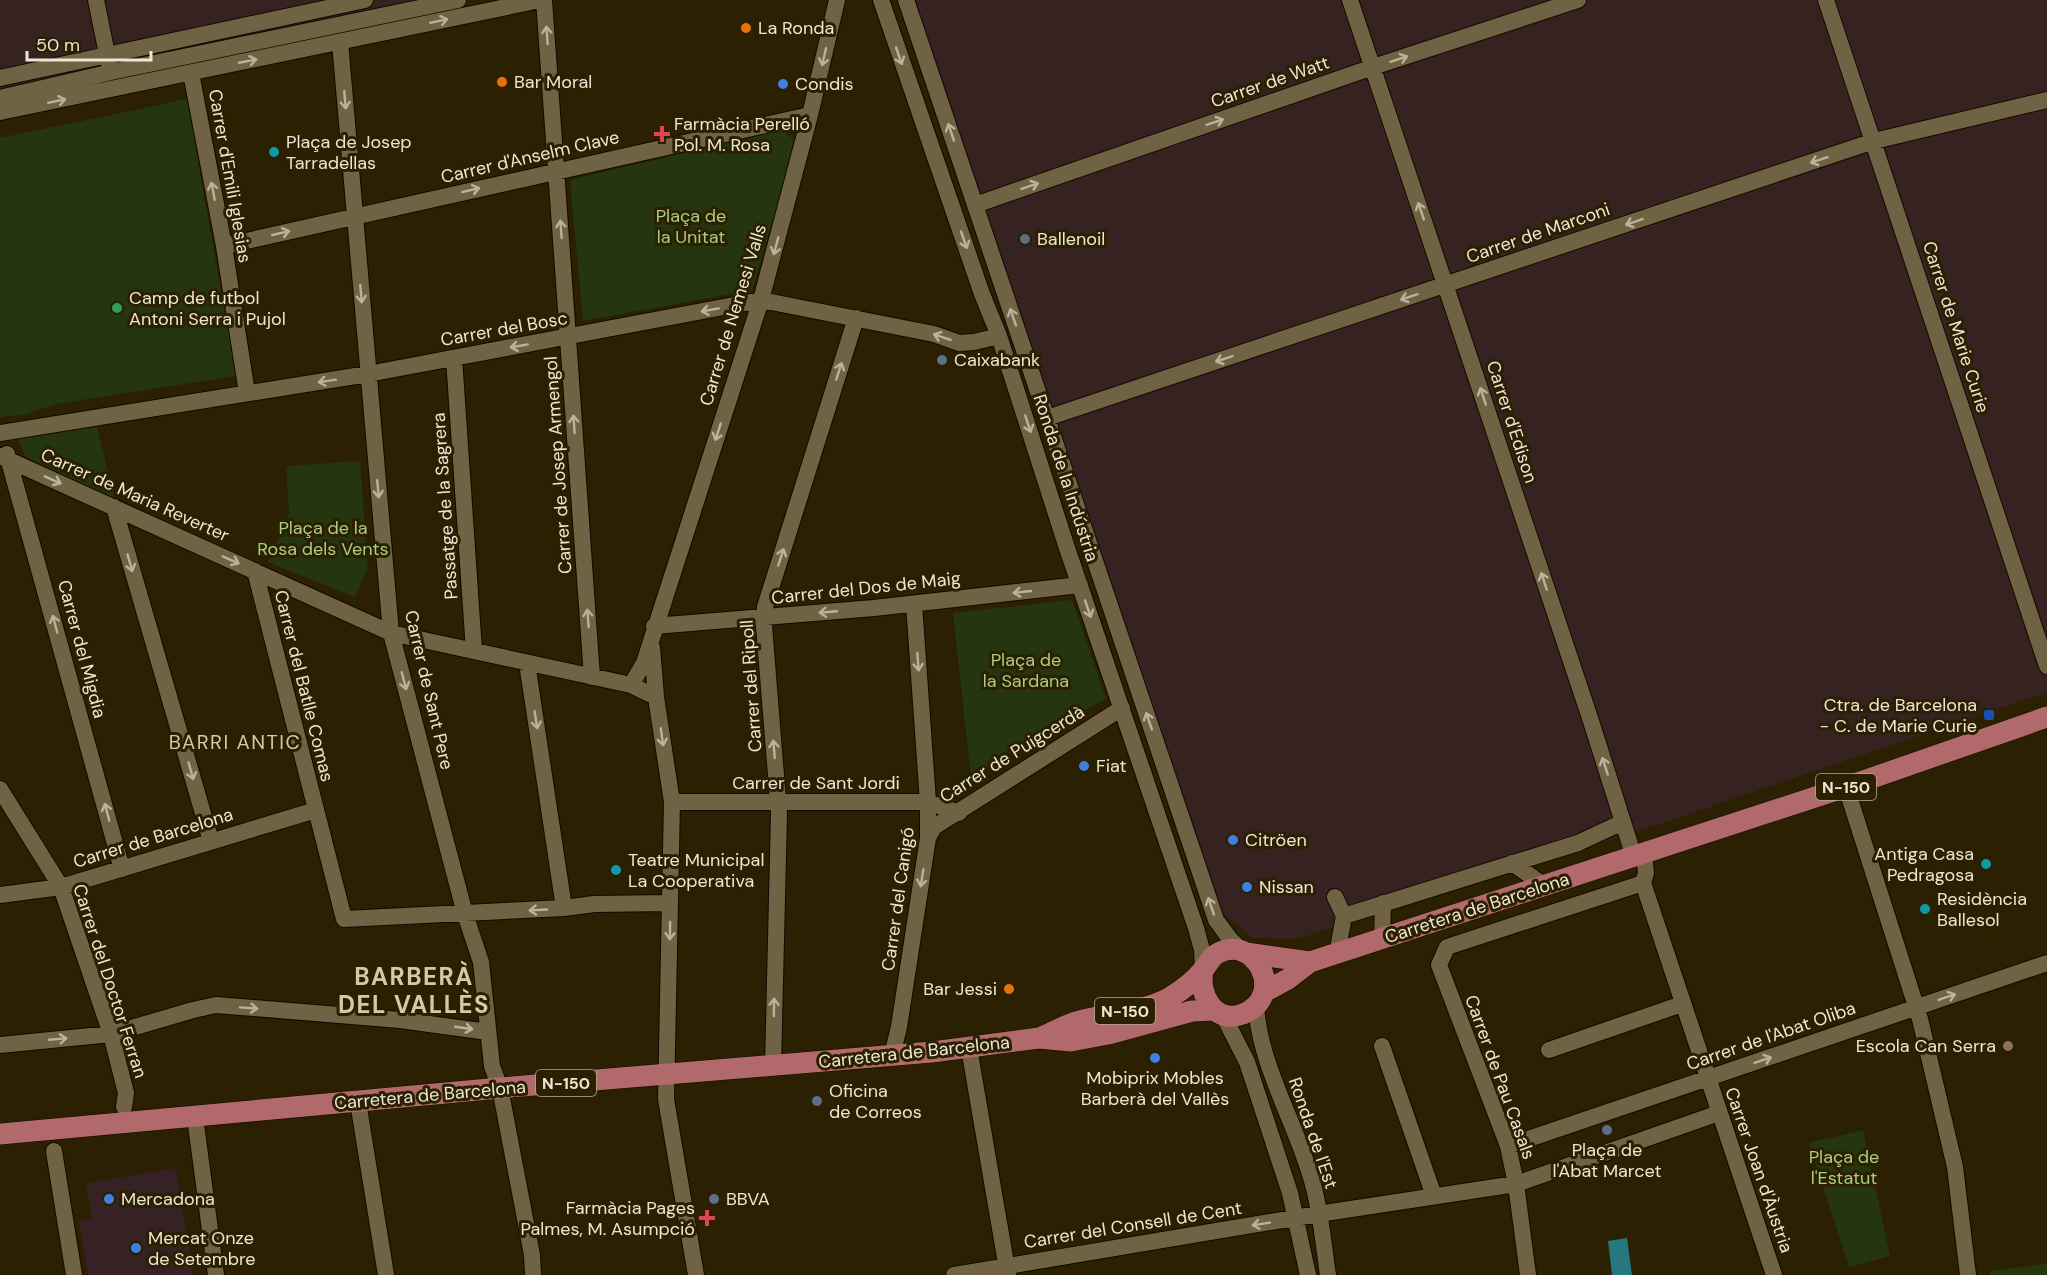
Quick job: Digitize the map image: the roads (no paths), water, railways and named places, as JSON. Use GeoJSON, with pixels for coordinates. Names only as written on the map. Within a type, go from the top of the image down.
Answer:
{"type":"FeatureCollection","features":[{"type":"Feature","properties":{"kind":"main road","name":"Carretera de Barcelona"},"geometry":{"type":"LineString","coordinates":[[1260,999],[1310,962],[1846,787],[2047,717]]}},
{"type":"Feature","properties":{"kind":"main road","name":"N-150"},"geometry":{"type":"LineString","coordinates":[[1039,1038],[1075,1023],[1160,1002],[1179,992],[1203,970],[1210,960],[1220,953],[1232,950],[1245,953]]}},
{"type":"Feature","properties":{"kind":"main road","name":"Carretera de Barcelona"},"geometry":{"type":"LineString","coordinates":[[1245,953],[1310,962]]}},
{"type":"Feature","properties":{"kind":"main road"},"geometry":{"type":"LineString","coordinates":[[1245,953],[1256,960],[1262,968],[1265,980],[1260,999]]}},
{"type":"Feature","properties":{"kind":"main road"},"geometry":{"type":"LineString","coordinates":[[1203,970],[1201,980],[1204,998],[1219,1012]]}},
{"type":"Feature","properties":{"kind":"main road","name":"N-150"},"geometry":{"type":"LineString","coordinates":[[1039,1038],[1071,1041],[1107,1034],[1192,1011],[1219,1012],[1232,1016],[1243,1014],[1260,999]]}},
{"type":"Feature","properties":{"kind":"main road","name":"Carretera de Barcelona"},"geometry":{"type":"LineString","coordinates":[[0,1134],[969,1048],[1039,1038]]}},
{"type":"Feature","properties":{"kind":"street"},"geometry":{"type":"LineString","coordinates":[[96,0],[113,80]]}},
{"type":"Feature","properties":{"kind":"street"},"geometry":{"type":"LineString","coordinates":[[0,78],[365,0]]}},
{"type":"Feature","properties":{"kind":"street"},"geometry":{"type":"LineString","coordinates":[[0,112],[113,80],[458,0]]}},
{"type":"Feature","properties":{"kind":"street"},"geometry":{"type":"LineString","coordinates":[[0,98],[90,79],[113,80],[191,73],[542,0]]}},
{"type":"Feature","properties":{"kind":"street","name":"Carrer de Josep Armengol"},"geometry":{"type":"LineString","coordinates":[[542,0],[557,171],[592,676]]}},
{"type":"Feature","properties":{"kind":"street","name":"Carrer de Nemesi Valls"},"geometry":{"type":"LineString","coordinates":[[631,685],[644,663],[761,300],[810,115],[837,0]]}},
{"type":"Feature","properties":{"kind":"street","name":"Ronda de la Indústria"},"geometry":{"type":"LineString","coordinates":[[881,0],[982,294],[999,336],[1196,928],[1202,950],[1203,970]]}},
{"type":"Feature","properties":{"kind":"street","name":"Ronda de la Indústria"},"geometry":{"type":"LineString","coordinates":[[906,0],[1216,920],[1230,939],[1245,953]]}},
{"type":"Feature","properties":{"kind":"street","name":"Carrer d'Edison"},"geometry":{"type":"LineString","coordinates":[[1350,0],[1623,822],[1639,855]]}},
{"type":"Feature","properties":{"kind":"street","name":"Carrer de Watt"},"geometry":{"type":"LineString","coordinates":[[975,205],[1373,67],[1578,0]]}},
{"type":"Feature","properties":{"kind":"street","name":"Carrer de Marie Curie"},"geometry":{"type":"LineString","coordinates":[[1826,0],[2047,666]]}},
{"type":"Feature","properties":{"kind":"street","name":"Carrer de Sant Pere"},"geometry":{"type":"LineString","coordinates":[[340,42],[391,633],[465,914],[481,962],[492,1066],[500,1088],[532,1256],[533,1275]]}},
{"type":"Feature","properties":{"kind":"street","name":"Carrer d'Emili Iglesias"},"geometry":{"type":"LineString","coordinates":[[191,73],[224,246],[247,393]]}},
{"type":"Feature","properties":{"kind":"street","name":"Carrer de Marconi"},"geometry":{"type":"LineString","coordinates":[[1047,418],[1874,141],[2047,100]]}},
{"type":"Feature","properties":{"kind":"street","name":"Carrer d'Anselm Clave"},"geometry":{"type":"LineString","coordinates":[[224,246],[810,115]]}},
{"type":"Feature","properties":{"kind":"street","name":"Carrer del Bosc"},"geometry":{"type":"LineString","coordinates":[[4,435],[368,374],[761,300],[934,334],[958,343],[999,336]]}},
{"type":"Feature","properties":{"kind":"street","name":"Carrer del Ripoll"},"geometry":{"type":"LineString","coordinates":[[773,1065],[778,803],[765,607],[856,318]]}},
{"type":"Feature","properties":{"kind":"street","name":"Passatge de la Sagrera"},"geometry":{"type":"LineString","coordinates":[[454,358],[474,651]]}},
{"type":"Feature","properties":{"kind":"street","name":"Carrer del Migdia"},"geometry":{"type":"LineString","coordinates":[[4,435],[122,869]]}},
{"type":"Feature","properties":{"kind":"street","name":"Carrer de Maria Reverter"},"geometry":{"type":"LineString","coordinates":[[10,460],[391,633],[631,685]]}},
{"type":"Feature","properties":{"kind":"street"},"geometry":{"type":"LineString","coordinates":[[114,507],[211,841]]}},
{"type":"Feature","properties":{"kind":"street","name":"Carrer del Batlle Comas"},"geometry":{"type":"LineString","coordinates":[[255,571],[344,919],[465,914]]}},
{"type":"Feature","properties":{"kind":"street","name":"Carrer del Dos de Maig"},"geometry":{"type":"LineString","coordinates":[[653,632],[1080,585]]}},
{"type":"Feature","properties":{"kind":"street","name":"Carrer del Canigó"},"geometry":{"type":"LineString","coordinates":[[892,1055],[899,1027],[928,838],[928,802],[914,604]]}},
{"type":"Feature","properties":{"kind":"street","name":"Carrer de Nemesi Valls"},"geometry":{"type":"LineString","coordinates":[[653,632],[656,697],[672,802],[666,1099],[696,1275]]}},
{"type":"Feature","properties":{"kind":"street"},"geometry":{"type":"LineString","coordinates":[[527,663],[564,908]]}},
{"type":"Feature","properties":{"kind":"street"},"geometry":{"type":"LineString","coordinates":[[631,685],[656,697]]}},
{"type":"Feature","properties":{"kind":"street","name":"Carrer de Puigcerdà"},"geometry":{"type":"LineString","coordinates":[[928,838],[934,827],[1122,708]]}},
{"type":"Feature","properties":{"kind":"street"},"geometry":{"type":"LineString","coordinates":[[1846,787],[1917,1007],[1955,1167],[1968,1275]]}},
{"type":"Feature","properties":{"kind":"street","name":"Carrer del Doctor Ferran"},"geometry":{"type":"LineString","coordinates":[[0,789],[61,887],[111,1034],[125,1100]]}},
{"type":"Feature","properties":{"kind":"street","name":"Carrer de Sant Jordi"},"geometry":{"type":"LineString","coordinates":[[672,802],[928,802],[959,813]]}},
{"type":"Feature","properties":{"kind":"street","name":"Carrer de Barcelona"},"geometry":{"type":"LineString","coordinates":[[0,895],[61,887],[316,810]]}},
{"type":"Feature","properties":{"kind":"street"},"geometry":{"type":"LineString","coordinates":[[1344,916],[1578,843],[1623,822]]}},
{"type":"Feature","properties":{"kind":"street"},"geometry":{"type":"LineString","coordinates":[[1639,855],[1646,873],[1645,888]]}},
{"type":"Feature","properties":{"kind":"street"},"geometry":{"type":"LineString","coordinates":[[1512,863],[1545,886]]}},
{"type":"Feature","properties":{"kind":"street","name":"Carretera de Barcelona"},"geometry":{"type":"LineString","coordinates":[[1439,965],[1447,947],[1618,890],[1645,888]]}},
{"type":"Feature","properties":{"kind":"street","name":"Carrer Joan d'Àustria"},"geometry":{"type":"LineString","coordinates":[[1645,888],[1774,1275]]}},
{"type":"Feature","properties":{"kind":"street"},"geometry":{"type":"LineString","coordinates":[[1335,897],[1344,916],[1337,954]]}},
{"type":"Feature","properties":{"kind":"street"},"geometry":{"type":"LineString","coordinates":[[465,914],[594,904],[670,903]]}},
{"type":"Feature","properties":{"kind":"street"},"geometry":{"type":"LineString","coordinates":[[1382,940],[1383,903]]}},
{"type":"Feature","properties":{"kind":"street","name":"Carrer de l'Abat Oliba"},"geometry":{"type":"LineString","coordinates":[[1508,1146],[2047,963]]}},
{"type":"Feature","properties":{"kind":"street","name":"Carrer de Pau Casals"},"geometry":{"type":"LineString","coordinates":[[1439,965],[1508,1146],[1516,1184],[1528,1275]]}},
{"type":"Feature","properties":{"kind":"street","name":"Ronda de l'Est"},"geometry":{"type":"LineString","coordinates":[[1260,999],[1262,1046],[1309,1171],[1329,1275]]}},
{"type":"Feature","properties":{"kind":"street"},"geometry":{"type":"LineString","coordinates":[[1549,1050],[1682,1004]]}},
{"type":"Feature","properties":{"kind":"street"},"geometry":{"type":"LineString","coordinates":[[0,1045],[111,1034],[216,1005],[400,1020],[488,1032]]}},
{"type":"Feature","properties":{"kind":"street"},"geometry":{"type":"LineString","coordinates":[[1219,1012],[1247,1062],[1290,1192],[1308,1275]]}},
{"type":"Feature","properties":{"kind":"street"},"geometry":{"type":"LineString","coordinates":[[1382,1046],[1434,1196]]}},
{"type":"Feature","properties":{"kind":"street"},"geometry":{"type":"LineString","coordinates":[[969,1048],[1007,1270]]}},
{"type":"Feature","properties":{"kind":"street"},"geometry":{"type":"LineString","coordinates":[[358,1102],[386,1275]]}},
{"type":"Feature","properties":{"kind":"street"},"geometry":{"type":"LineString","coordinates":[[1516,1184],[1719,1113]]}},
{"type":"Feature","properties":{"kind":"street"},"geometry":{"type":"LineString","coordinates":[[195,1116],[216,1275]]}},
{"type":"Feature","properties":{"kind":"street"},"geometry":{"type":"LineString","coordinates":[[54,1151],[74,1275]]}},
{"type":"Feature","properties":{"kind":"street","name":"Carrer del Consell de Cent"},"geometry":{"type":"LineString","coordinates":[[954,1275],[1007,1270],[1318,1214],[1516,1184]]}},
{"type":"Feature","properties":{"kind":"water"},"geometry":{"type":"Polygon","coordinates":[[[1627,1238],[1632,1275],[1612,1275],[1608,1241],[1627,1238]]]}},
{"type":"Feature","properties":{"kind":"place","name":"La Ronda"},"geometry":{"type":"Point","coordinates":[746,28]}},
{"type":"Feature","properties":{"kind":"place","name":"Bar Moral"},"geometry":{"type":"Point","coordinates":[502,82]}},
{"type":"Feature","properties":{"kind":"place","name":"Condis"},"geometry":{"type":"Point","coordinates":[783,84]}},
{"type":"Feature","properties":{"kind":"place","name":"Farmàcia Perelló Pol. M. Rosa"},"geometry":{"type":"Point","coordinates":[662,134]}},
{"type":"Feature","properties":{"kind":"place","name":"Plaça de Josep Tarradellas"},"geometry":{"type":"Point","coordinates":[274,152]}},
{"type":"Feature","properties":{"kind":"place","name":"Ballenoil"},"geometry":{"type":"Point","coordinates":[1025,239]}},
{"type":"Feature","properties":{"kind":"place","name":"Camp de futbol Antoni Serra i Pujol"},"geometry":{"type":"Point","coordinates":[117,308]}},
{"type":"Feature","properties":{"kind":"place","name":"Caixabank"},"geometry":{"type":"Point","coordinates":[942,360]}},
{"type":"Feature","properties":{"kind":"place","name":"Ctra. de Barcelona - C. de Marie Curie"},"geometry":{"type":"Point","coordinates":[1989,715]}},
{"type":"Feature","properties":{"kind":"place","name":"Fiat"},"geometry":{"type":"Point","coordinates":[1084,766]}},
{"type":"Feature","properties":{"kind":"place","name":"Citröen"},"geometry":{"type":"Point","coordinates":[1233,840]}},
{"type":"Feature","properties":{"kind":"place","name":"Antiga Casa Pedragosa"},"geometry":{"type":"Point","coordinates":[1986,864]}},
{"type":"Feature","properties":{"kind":"place","name":"Teatre Municipal La Cooperativa"},"geometry":{"type":"Point","coordinates":[616,870]}},
{"type":"Feature","properties":{"kind":"place","name":"Nissan"},"geometry":{"type":"Point","coordinates":[1247,887]}},
{"type":"Feature","properties":{"kind":"place","name":"Residència Ballesol"},"geometry":{"type":"Point","coordinates":[1925,909]}},
{"type":"Feature","properties":{"kind":"place","name":"Bar Jessi"},"geometry":{"type":"Point","coordinates":[1009,989]}},
{"type":"Feature","properties":{"kind":"place","name":"Escola Can Serra"},"geometry":{"type":"Point","coordinates":[2008,1046]}},
{"type":"Feature","properties":{"kind":"place","name":"Mobiprix Mobles Barberà del Vallès"},"geometry":{"type":"Point","coordinates":[1155,1058]}},
{"type":"Feature","properties":{"kind":"place","name":"Oficina de Correos"},"geometry":{"type":"Point","coordinates":[817,1101]}},
{"type":"Feature","properties":{"kind":"place","name":"Plaça de l'Abat Marcet"},"geometry":{"type":"Point","coordinates":[1607,1130]}},
{"type":"Feature","properties":{"kind":"place","name":"Mercadona"},"geometry":{"type":"Point","coordinates":[109,1199]}},
{"type":"Feature","properties":{"kind":"place","name":"BBVA"},"geometry":{"type":"Point","coordinates":[714,1199]}},
{"type":"Feature","properties":{"kind":"place","name":"Farmàcia Pages Palmes, M. Asumpció"},"geometry":{"type":"Point","coordinates":[707,1218]}},
{"type":"Feature","properties":{"kind":"place","name":"Mercat Onze de Setembre"},"geometry":{"type":"Point","coordinates":[136,1248]}},
{"type":"Feature","properties":{"kind":"district","name":"BARRI ANTIC"},"geometry":{"type":"Point","coordinates":[235,742]}},
{"type":"Feature","properties":{"kind":"district","name":"BARBERÀ DEL VALLÈS"},"geometry":{"type":"Point","coordinates":[414,990]}},
{"type":"Feature","properties":{"kind":"park label","name":"Plaça de la Unitat"},"geometry":{"type":"Point","coordinates":[691,226]}},
{"type":"Feature","properties":{"kind":"park label","name":"Plaça de la Rosa dels Vents"},"geometry":{"type":"Point","coordinates":[323,538]}},
{"type":"Feature","properties":{"kind":"park label","name":"Plaça de la Sardana"},"geometry":{"type":"Point","coordinates":[1026,670]}},
{"type":"Feature","properties":{"kind":"park label","name":"Plaça de l'Estatut"},"geometry":{"type":"Point","coordinates":[1844,1167]}}]}
